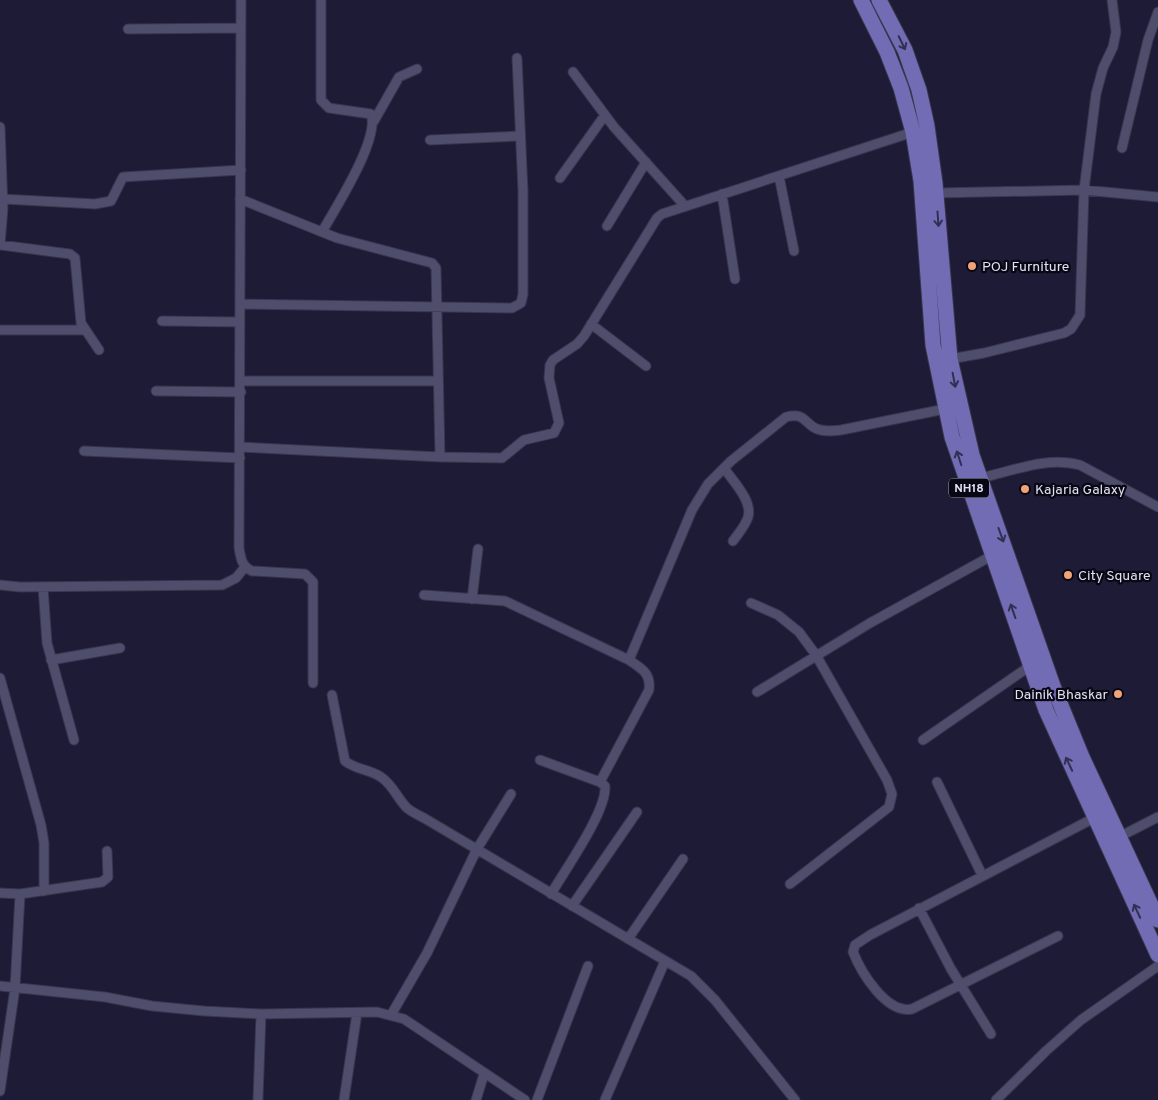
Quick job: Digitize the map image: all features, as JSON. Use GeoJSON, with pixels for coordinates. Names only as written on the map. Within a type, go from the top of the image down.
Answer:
{"type":"FeatureCollection","features":[{"type":"Feature","properties":{"kind":"highway","name":"NH18"},"geometry":{"type":"LineString","coordinates":[[861,0],[887,52],[901,88],[913,132],[921,181],[933,345],[945,409],[967,484],[1030,666],[1062,748],[1158,955]]}},
{"type":"Feature","properties":{"kind":"highway","name":"NH18"},"geometry":{"type":"LineString","coordinates":[[879,0],[905,50],[919,90],[932,153],[950,359],[964,424],[1053,686],[1118,838],[1158,920]]}},
{"type":"Feature","properties":{"kind":"street"},"geometry":{"type":"LineString","coordinates":[[241,0],[239,548],[245,567],[252,571],[305,574],[310,576],[313,582],[313,684]]}},
{"type":"Feature","properties":{"kind":"street"},"geometry":{"type":"LineString","coordinates":[[320,0],[321,100],[329,108],[371,114],[374,121]]}},
{"type":"Feature","properties":{"kind":"street"},"geometry":{"type":"LineString","coordinates":[[950,359],[984,353],[1064,333],[1071,329],[1080,315],[1082,302],[1084,190],[1096,94],[1103,68],[1113,47],[1116,32],[1112,0]]}},
{"type":"Feature","properties":{"kind":"street"},"geometry":{"type":"LineString","coordinates":[[1122,148],[1148,40],[1158,12]]}},
{"type":"Feature","properties":{"kind":"street"},"geometry":{"type":"LineString","coordinates":[[128,29],[241,28]]}},
{"type":"Feature","properties":{"kind":"street"},"geometry":{"type":"LineString","coordinates":[[240,304],[512,308],[521,303],[523,294],[517,58]]}},
{"type":"Feature","properties":{"kind":"street"},"geometry":{"type":"LineString","coordinates":[[322,232],[368,146],[374,121],[399,77],[417,69]]}},
{"type":"Feature","properties":{"kind":"street"},"geometry":{"type":"LineString","coordinates":[[573,72],[605,115],[685,206]]}},
{"type":"Feature","properties":{"kind":"street"},"geometry":{"type":"LineString","coordinates":[[560,178],[605,115]]}},
{"type":"Feature","properties":{"kind":"street"},"geometry":{"type":"LineString","coordinates":[[0,127],[3,199],[0,244],[70,254],[75,258],[79,314],[85,330],[99,350]]}},
{"type":"Feature","properties":{"kind":"street"},"geometry":{"type":"LineString","coordinates":[[240,448],[440,458],[502,458],[524,440],[554,433],[558,423],[549,378],[550,365],[553,360],[577,344],[657,218],[685,206],[913,132]]}},
{"type":"Feature","properties":{"kind":"street"},"geometry":{"type":"LineString","coordinates":[[430,140],[520,136]]}},
{"type":"Feature","properties":{"kind":"street"},"geometry":{"type":"LineString","coordinates":[[607,226],[646,162]]}},
{"type":"Feature","properties":{"kind":"street"},"geometry":{"type":"LineString","coordinates":[[3,199],[95,204],[111,201],[123,177],[241,170]]}},
{"type":"Feature","properties":{"kind":"street"},"geometry":{"type":"LineString","coordinates":[[779,176],[794,251]]}},
{"type":"Feature","properties":{"kind":"street"},"geometry":{"type":"LineString","coordinates":[[936,193],[1084,190],[1158,197]]}},
{"type":"Feature","properties":{"kind":"street"},"geometry":{"type":"LineString","coordinates":[[722,194],[736,279]]}},
{"type":"Feature","properties":{"kind":"street"},"geometry":{"type":"LineString","coordinates":[[240,199],[322,232],[432,263],[436,268],[438,276],[436,306],[440,458]]}},
{"type":"Feature","properties":{"kind":"street"},"geometry":{"type":"LineString","coordinates":[[162,321],[240,322]]}},
{"type":"Feature","properties":{"kind":"street"},"geometry":{"type":"LineString","coordinates":[[591,324],[646,366]]}},
{"type":"Feature","properties":{"kind":"street"},"geometry":{"type":"LineString","coordinates":[[0,330],[85,330]]}},
{"type":"Feature","properties":{"kind":"street"},"geometry":{"type":"LineString","coordinates":[[240,381],[437,381]]}},
{"type":"Feature","properties":{"kind":"street"},"geometry":{"type":"LineString","coordinates":[[156,391],[241,392]]}},
{"type":"Feature","properties":{"kind":"street"},"geometry":{"type":"LineString","coordinates":[[629,660],[692,510],[708,484],[724,468],[786,417],[796,414],[804,417],[814,428],[824,431],[841,430],[945,409]]}},
{"type":"Feature","properties":{"kind":"street"},"geometry":{"type":"LineString","coordinates":[[84,451],[240,458]]}},
{"type":"Feature","properties":{"kind":"street"},"geometry":{"type":"LineString","coordinates":[[981,478],[1050,462],[1068,462],[1080,465],[1158,507]]}},
{"type":"Feature","properties":{"kind":"street"},"geometry":{"type":"LineString","coordinates":[[724,468],[745,499],[748,508],[748,517],[733,541]]}},
{"type":"Feature","properties":{"kind":"street"},"geometry":{"type":"LineString","coordinates":[[472,599],[478,549]]}},
{"type":"Feature","properties":{"kind":"street"},"geometry":{"type":"LineString","coordinates":[[757,692],[870,623],[993,555]]}},
{"type":"Feature","properties":{"kind":"street"},"geometry":{"type":"LineString","coordinates":[[0,585],[44,587],[222,585],[236,578],[245,567]]}},
{"type":"Feature","properties":{"kind":"street"},"geometry":{"type":"LineString","coordinates":[[44,587],[45,629],[51,660],[74,740]]}},
{"type":"Feature","properties":{"kind":"street"},"geometry":{"type":"LineString","coordinates":[[424,595],[505,601],[517,605],[629,660],[646,672],[650,680],[649,690],[600,782]]}},
{"type":"Feature","properties":{"kind":"street"},"geometry":{"type":"LineString","coordinates":[[751,603],[778,615],[791,625],[816,655],[887,780],[893,800],[889,808],[790,884]]}},
{"type":"Feature","properties":{"kind":"street"},"geometry":{"type":"LineString","coordinates":[[51,660],[120,648]]}},
{"type":"Feature","properties":{"kind":"street"},"geometry":{"type":"LineString","coordinates":[[923,740],[1030,666]]}},
{"type":"Feature","properties":{"kind":"street"},"geometry":{"type":"LineString","coordinates":[[0,678],[41,825],[44,843],[44,891]]}},
{"type":"Feature","properties":{"kind":"street"},"geometry":{"type":"LineString","coordinates":[[332,695],[345,761],[355,768],[374,772],[382,777],[392,786],[407,808],[691,976],[702,986],[795,1100]]}},
{"type":"Feature","properties":{"kind":"street"},"geometry":{"type":"LineString","coordinates":[[540,760],[600,782],[605,786],[606,794],[600,810],[551,894]]}},
{"type":"Feature","properties":{"kind":"street"},"geometry":{"type":"LineString","coordinates":[[936,782],[982,875]]}},
{"type":"Feature","properties":{"kind":"street"},"geometry":{"type":"LineString","coordinates":[[391,1015],[427,953],[476,849],[510,794]]}},
{"type":"Feature","properties":{"kind":"street"},"geometry":{"type":"LineString","coordinates":[[572,906],[637,812]]}},
{"type":"Feature","properties":{"kind":"street"},"geometry":{"type":"LineString","coordinates":[[1118,838],[1158,817]]}},
{"type":"Feature","properties":{"kind":"street"},"geometry":{"type":"LineString","coordinates":[[1058,936],[905,1010],[898,1008],[882,996],[859,967],[853,952],[856,946],[870,935],[1094,818]]}},
{"type":"Feature","properties":{"kind":"street"},"geometry":{"type":"LineString","coordinates":[[0,893],[20,894],[102,882],[108,877],[107,851]]}},
{"type":"Feature","properties":{"kind":"street"},"geometry":{"type":"LineString","coordinates":[[628,939],[683,859]]}},
{"type":"Feature","properties":{"kind":"street"},"geometry":{"type":"LineString","coordinates":[[0,1092],[15,988],[20,894]]}},
{"type":"Feature","properties":{"kind":"street"},"geometry":{"type":"LineString","coordinates":[[920,908],[961,984],[992,1034]]}},
{"type":"Feature","properties":{"kind":"street"},"geometry":{"type":"LineString","coordinates":[[605,1100],[665,961]]}},
{"type":"Feature","properties":{"kind":"street"},"geometry":{"type":"LineString","coordinates":[[537,1100],[588,966]]}},
{"type":"Feature","properties":{"kind":"street"},"geometry":{"type":"LineString","coordinates":[[996,1100],[1081,1020],[1158,966]]}},
{"type":"Feature","properties":{"kind":"street"},"geometry":{"type":"LineString","coordinates":[[0,986],[105,996],[152,1006],[261,1014],[357,1013],[391,1015],[404,1019],[523,1099]]}},
{"type":"Feature","properties":{"kind":"street"},"geometry":{"type":"LineString","coordinates":[[344,1100],[357,1013]]}},
{"type":"Feature","properties":{"kind":"street"},"geometry":{"type":"LineString","coordinates":[[258,1100],[261,1014]]}},
{"type":"Feature","properties":{"kind":"street"},"geometry":{"type":"LineString","coordinates":[[476,1100],[484,1074]]}},
{"type":"Feature","properties":{"kind":"place","name":"POJ Furniture"},"geometry":{"type":"Point","coordinates":[972,266]}},
{"type":"Feature","properties":{"kind":"place","name":"Kajaria Galaxy"},"geometry":{"type":"Point","coordinates":[1025,489]}},
{"type":"Feature","properties":{"kind":"place","name":"City Square"},"geometry":{"type":"Point","coordinates":[1068,575]}},
{"type":"Feature","properties":{"kind":"place","name":"Dainik Bhaskar"},"geometry":{"type":"Point","coordinates":[1118,694]}}]}
